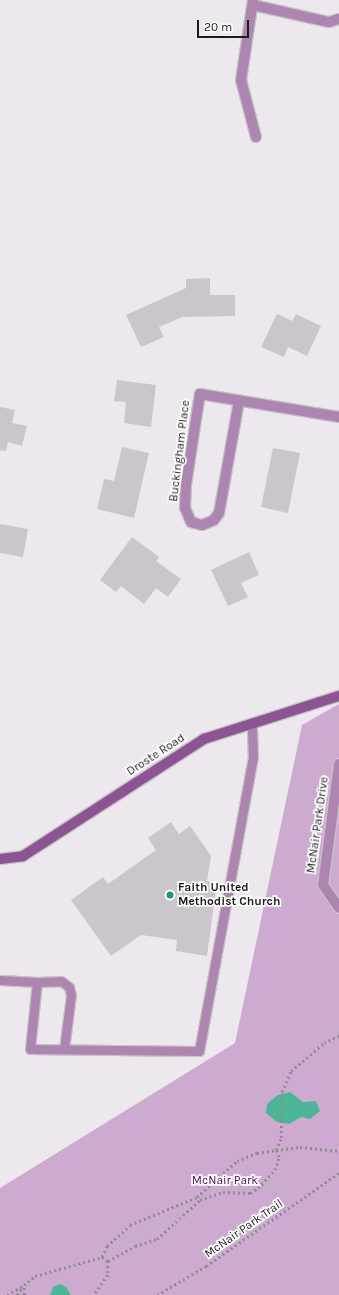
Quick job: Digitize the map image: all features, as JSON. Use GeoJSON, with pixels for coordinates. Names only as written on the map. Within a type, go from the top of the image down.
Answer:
{"type":"FeatureCollection","features":[{"type":"Feature","properties":{"kind":"street"},"geometry":{"type":"LineString","coordinates":[[256,137],[241,80],[253,3],[329,22],[339,19]]}},
{"type":"Feature","properties":{"kind":"street","name":"Buckingham Place"},"geometry":{"type":"LineString","coordinates":[[239,400],[219,513],[214,520],[202,525],[191,522],[185,508],[186,485],[200,394],[239,400],[339,417]]}},
{"type":"Feature","properties":{"kind":"street","name":"Droste Road"},"geometry":{"type":"LineString","coordinates":[[0,860],[23,856],[204,739],[339,696]]}},
{"type":"Feature","properties":{"kind":"street","name":"McNair Park Drive"},"geometry":{"type":"LineString","coordinates":[[339,764],[323,885],[339,908]]}},
{"type":"Feature","properties":{"kind":"lane"},"geometry":{"type":"LineString","coordinates":[[37,982],[30,1049],[199,1051],[253,758],[252,724]]}},
{"type":"Feature","properties":{"kind":"lane"},"geometry":{"type":"LineString","coordinates":[[0,980],[37,982],[61,981],[70,987],[72,995],[64,1050]]}},
{"type":"Feature","properties":{"kind":"path"},"geometry":{"type":"LineString","coordinates":[[108,1261],[135,1246],[157,1239],[200,1200],[223,1192],[250,1193],[258,1188],[275,1170],[279,1157],[276,1150],[281,1138],[282,1092],[291,1071],[324,1043],[339,1036]]}},
{"type":"Feature","properties":{"kind":"path"},"geometry":{"type":"LineString","coordinates":[[102,1258],[107,1246],[130,1225],[197,1197],[237,1161],[257,1153],[300,1147],[339,1151]]}},
{"type":"Feature","properties":{"kind":"path","name":"McNair Park Trail"},"geometry":{"type":"LineString","coordinates":[[157,1295],[206,1266],[339,1173]]}},
{"type":"Feature","properties":{"kind":"path"},"geometry":{"type":"LineString","coordinates":[[197,1197],[200,1200]]}},
{"type":"Feature","properties":{"kind":"path"},"geometry":{"type":"LineString","coordinates":[[7,1295],[24,1285],[35,1276],[102,1258],[108,1261]]}},
{"type":"Feature","properties":{"kind":"path"},"geometry":{"type":"LineString","coordinates":[[94,1295],[105,1282],[108,1261]]}},
{"type":"Feature","properties":{"kind":"path"},"geometry":{"type":"LineString","coordinates":[[17,1295],[24,1285]]}},
{"type":"Feature","properties":{"kind":"path"},"geometry":{"type":"LineString","coordinates":[[24,1285],[24,1295]]}},
{"type":"Feature","properties":{"kind":"green space","name":"McNair Park"},"geometry":{"type":"Polygon","coordinates":[[[339,704],[339,1295],[0,1295],[0,1188],[235,1043],[302,725],[339,704]]]}},
{"type":"Feature","properties":{"kind":"shaded area"},"geometry":{"type":"Polygon","coordinates":[[[290,1092],[303,1102],[316,1101],[320,1111],[310,1119],[301,1117],[289,1124],[277,1122],[266,1113],[267,1104],[278,1095],[290,1092]]]}},
{"type":"Feature","properties":{"kind":"shaded area"},"geometry":{"type":"Polygon","coordinates":[[[60,1284],[66,1287],[71,1295],[50,1295],[53,1287],[60,1284]]]}},
{"type":"Feature","properties":{"kind":"building"},"geometry":{"type":"Polygon","coordinates":[[[210,278],[210,295],[235,295],[235,316],[182,317],[159,327],[164,337],[141,347],[126,315],[186,288],[186,279],[210,278]]]}},
{"type":"Feature","properties":{"kind":"building"},"geometry":{"type":"Polygon","coordinates":[[[277,314],[292,321],[296,314],[321,326],[307,356],[288,347],[284,357],[261,347],[277,314]]]}},
{"type":"Feature","properties":{"kind":"building"},"geometry":{"type":"Polygon","coordinates":[[[117,380],[156,385],[151,427],[124,423],[126,402],[114,401],[117,380]]]}},
{"type":"Feature","properties":{"kind":"building"},"geometry":{"type":"Polygon","coordinates":[[[0,407],[15,410],[12,423],[27,426],[22,446],[8,442],[6,451],[0,450],[0,407]]]}},
{"type":"Feature","properties":{"kind":"building"},"geometry":{"type":"Polygon","coordinates":[[[122,447],[149,453],[134,518],[97,509],[104,479],[114,481],[122,447]]]}},
{"type":"Feature","properties":{"kind":"building"},"geometry":{"type":"Polygon","coordinates":[[[273,448],[300,453],[288,513],[261,507],[273,448]]]}},
{"type":"Feature","properties":{"kind":"building"},"geometry":{"type":"Polygon","coordinates":[[[0,524],[28,529],[23,557],[0,553],[0,524]]]}},
{"type":"Feature","properties":{"kind":"building"},"geometry":{"type":"Polygon","coordinates":[[[132,537],[159,557],[156,561],[181,579],[168,597],[156,588],[144,604],[121,586],[116,592],[100,580],[132,537]]]}},
{"type":"Feature","properties":{"kind":"building"},"geometry":{"type":"Polygon","coordinates":[[[249,552],[259,575],[241,583],[248,597],[228,606],[211,570],[249,552]]]}},
{"type":"Feature","properties":{"kind":"building"},"geometry":{"type":"Polygon","coordinates":[[[171,822],[179,834],[190,826],[211,856],[207,881],[217,882],[207,956],[176,951],[177,940],[141,935],[111,956],[71,900],[103,877],[108,884],[156,850],[148,838],[171,822]]]}},
{"type":"Feature","properties":{"kind":"place","name":"Faith United Methodist Church"},"geometry":{"type":"Point","coordinates":[170,895]}}]}
